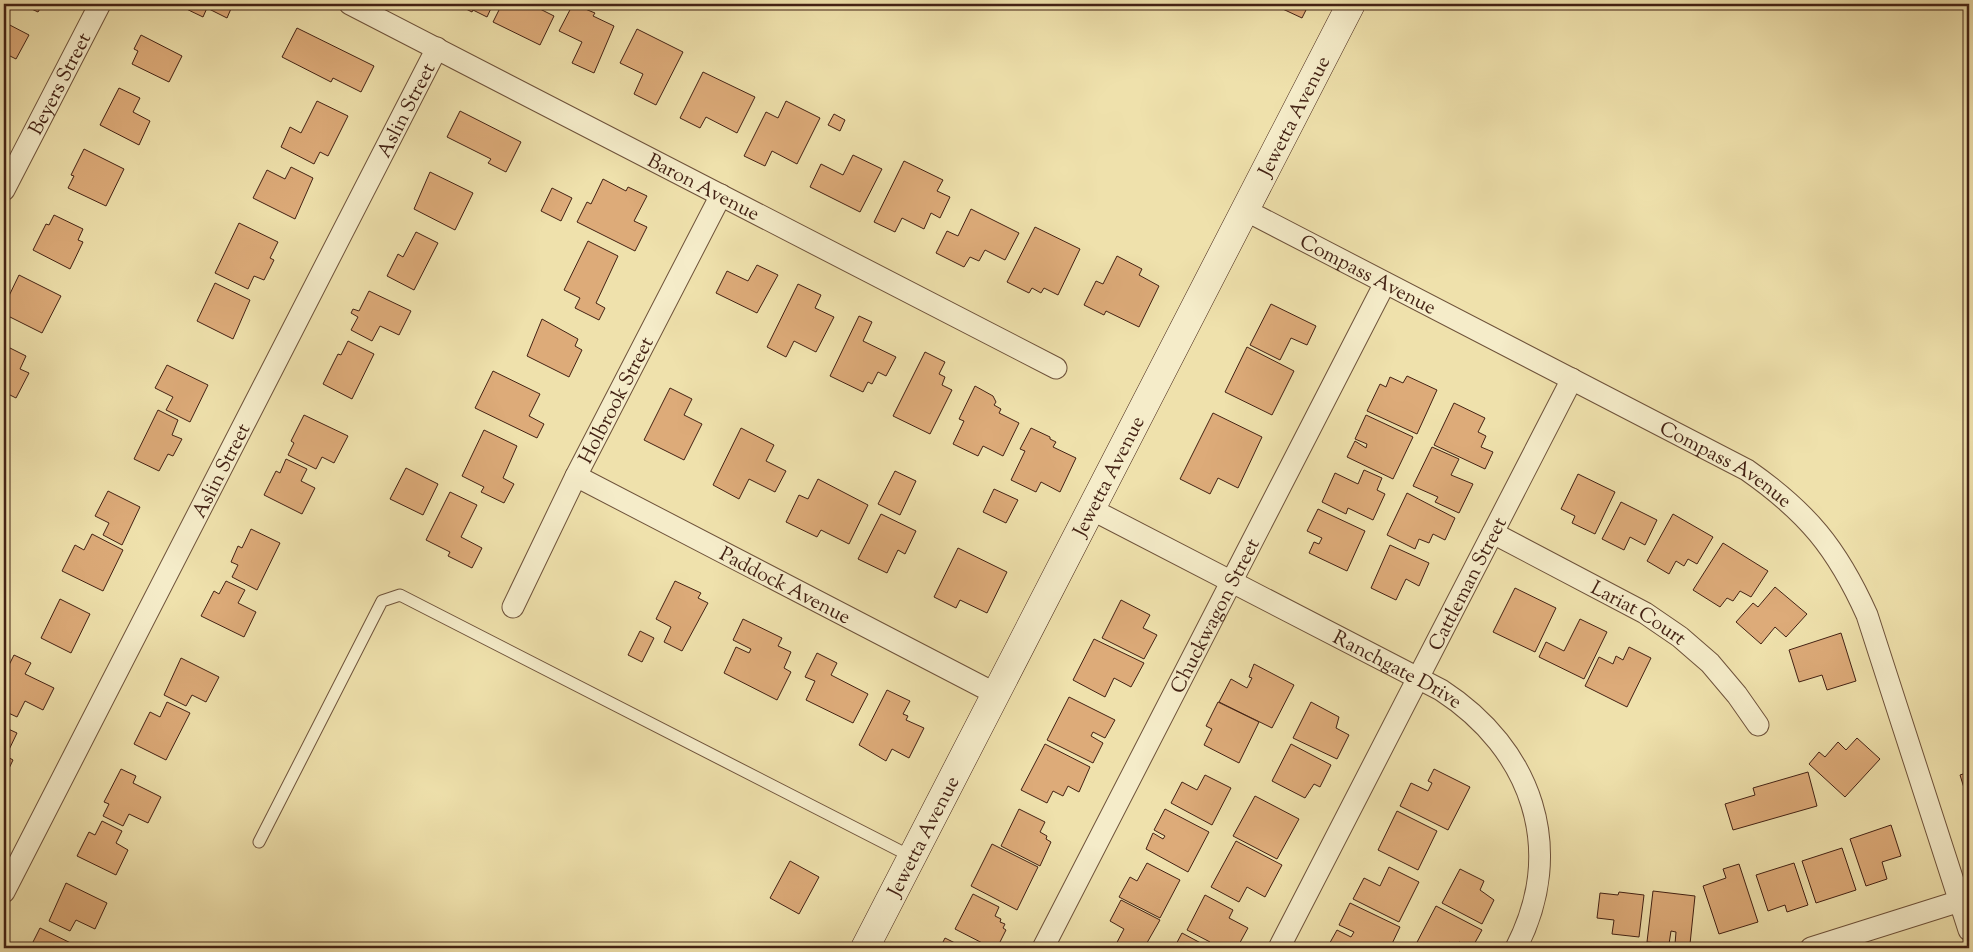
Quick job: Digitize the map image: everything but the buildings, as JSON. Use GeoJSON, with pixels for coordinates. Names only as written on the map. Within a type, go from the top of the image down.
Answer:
{"type":"FeatureCollection","features":[{"type":"Feature","properties":{"kind":"street","name":"Beyers Street"},"geometry":{"type":"LineString","coordinates":[[4,190],[100,4]]}},
{"type":"Feature","properties":{"kind":"street","name":"Baron Avenue"},"geometry":{"type":"LineString","coordinates":[[350,4],[1056,368]]}},
{"type":"Feature","properties":{"kind":"street","name":"Jewetta Avenue"},"geometry":{"type":"LineString","coordinates":[[865,948],[1351,4]]}},
{"type":"Feature","properties":{"kind":"street","name":"Aslin Street"},"geometry":{"type":"LineString","coordinates":[[4,892],[437,48]]}},
{"type":"Feature","properties":{"kind":"street","name":"Holbrook Street"},"geometry":{"type":"LineString","coordinates":[[513,607],[576,476],[720,195]]}},
{"type":"Feature","properties":{"kind":"street","name":"Compass Avenue"},"geometry":{"type":"LineString","coordinates":[[1245,210],[1747,470],[1779,492],[1808,519],[1832,549],[1852,581],[1867,615],[1969,930]]}},
{"type":"Feature","properties":{"kind":"street","name":"Chuckwagon Street"},"geometry":{"type":"LineString","coordinates":[[1043,948],[1385,283]]}},
{"type":"Feature","properties":{"kind":"street","name":"Cattleman Street"},"geometry":{"type":"LineString","coordinates":[[1279,948],[1572,379]]}},
{"type":"Feature","properties":{"kind":"street","name":"Paddock Avenue"},"geometry":{"type":"LineString","coordinates":[[576,476],[996,694]]}},
{"type":"Feature","properties":{"kind":"street","name":"Ranchgate Drive"},"geometry":{"type":"LineString","coordinates":[[1091,509],[1418,678],[1464,704],[1488,726],[1509,753],[1524,782],[1535,814],[1539,847],[1538,880],[1531,913],[1520,947]]}},
{"type":"Feature","properties":{"kind":"street","name":"Lariat Court"},"geometry":{"type":"LineString","coordinates":[[1493,533],[1645,612],[1680,637],[1710,663],[1737,694],[1758,725]]}},
{"type":"Feature","properties":{"kind":"street"},"geometry":{"type":"LineString","coordinates":[[1811,948],[1960,901]]}},
{"type":"Feature","properties":{"kind":"lane"},"geometry":{"type":"LineString","coordinates":[[259,842],[382,601],[400,595],[912,857]]}}]}
